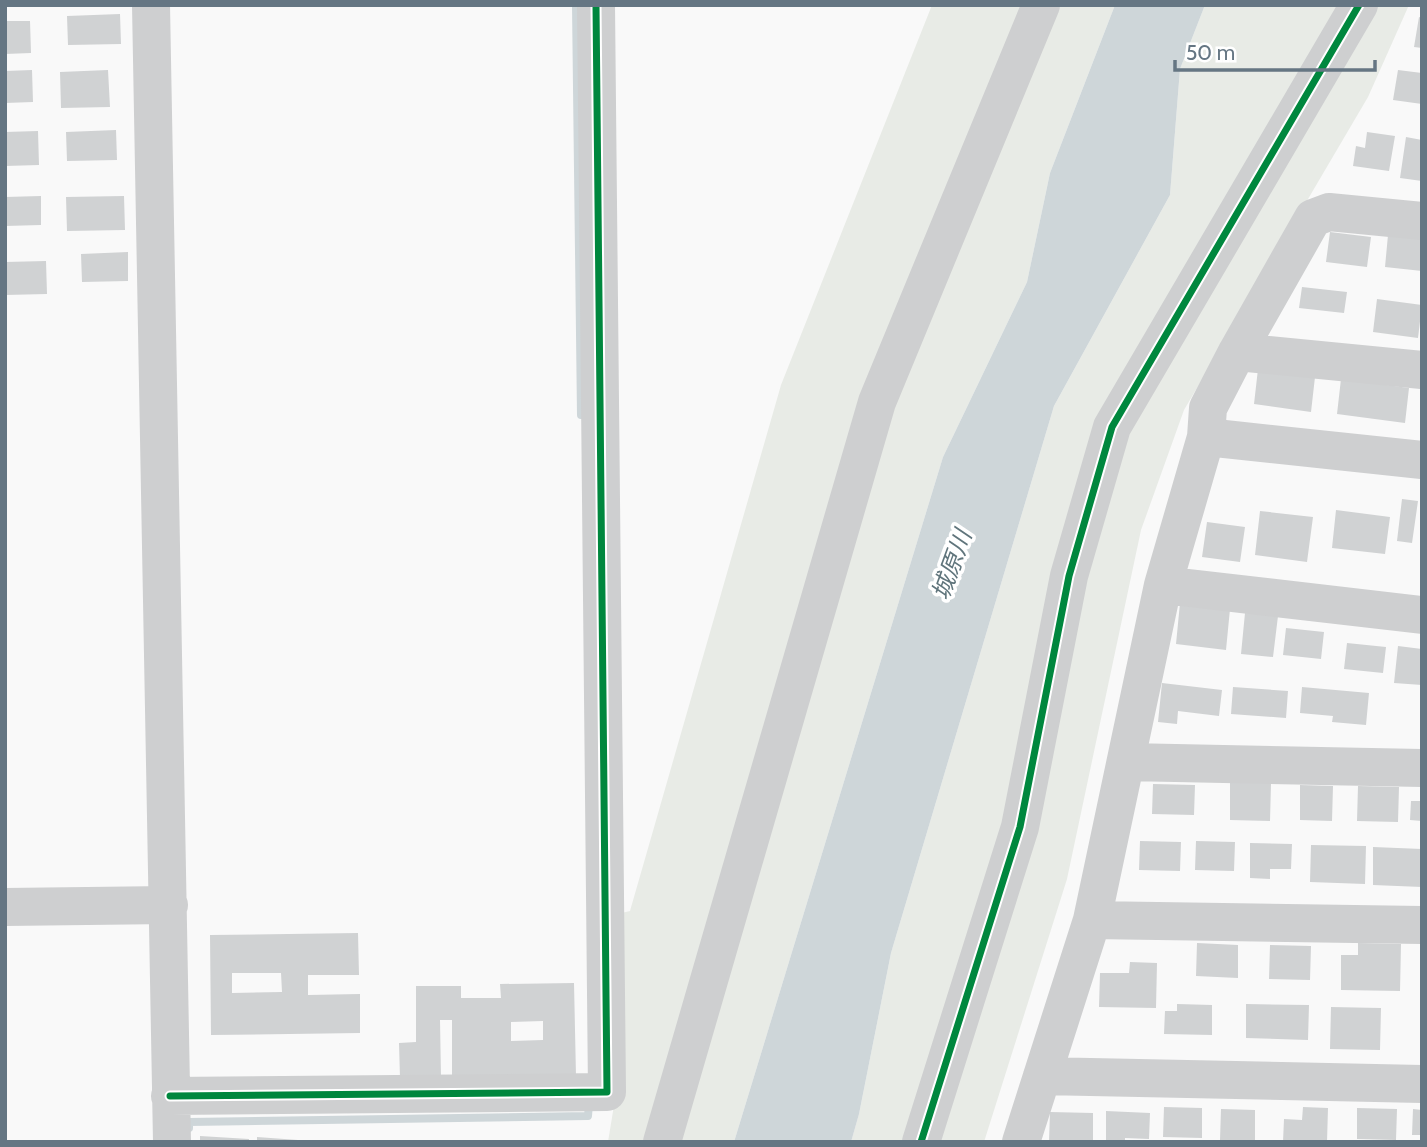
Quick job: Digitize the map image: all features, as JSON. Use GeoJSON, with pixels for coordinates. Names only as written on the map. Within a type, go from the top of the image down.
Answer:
{"type":"FeatureCollection","features":[{"type":"Feature","properties":{"kind":"street"},"geometry":{"type":"LineString","coordinates":[[152,5],[172,1142]]}},
{"type":"Feature","properties":{"kind":"street"},"geometry":{"type":"LineString","coordinates":[[170,1096],[595,1092],[596,5]]}},
{"type":"Feature","properties":{"kind":"street"},"geometry":{"type":"LineString","coordinates":[[662,1142],[877,402],[1041,5]]}},
{"type":"Feature","properties":{"kind":"street"},"geometry":{"type":"LineString","coordinates":[[921,1142],[1020,827],[1069,576],[1112,427],[1359,5]]}},
{"type":"Feature","properties":{"kind":"street"},"geometry":{"type":"LineString","coordinates":[[1021,1142],[1092,920],[1163,585],[1206,437],[1208,408],[1313,218],[1329,212],[1422,221]]}},
{"type":"Feature","properties":{"kind":"street"},"geometry":{"type":"LineString","coordinates":[[1237,352],[1422,370]]}},
{"type":"Feature","properties":{"kind":"street"},"geometry":{"type":"LineString","coordinates":[[1206,437],[1422,460]]}},
{"type":"Feature","properties":{"kind":"street"},"geometry":{"type":"LineString","coordinates":[[1163,585],[1422,615]]}},
{"type":"Feature","properties":{"kind":"street"},"geometry":{"type":"LineString","coordinates":[[1127,762],[1422,768]]}},
{"type":"Feature","properties":{"kind":"street"},"geometry":{"type":"LineString","coordinates":[[5,907],[169,905]]}},
{"type":"Feature","properties":{"kind":"street"},"geometry":{"type":"LineString","coordinates":[[1092,920],[1422,925]]}},
{"type":"Feature","properties":{"kind":"street"},"geometry":{"type":"LineString","coordinates":[[1042,1076],[1422,1084]]}},
{"type":"Feature","properties":{"kind":"shaded area"},"geometry":{"type":"Polygon","coordinates":[[[932,5],[1115,5],[1050,173],[1027,282],[943,457],[734,1142],[608,1142],[616,1093],[613,915],[630,911],[781,385],[932,5]]]}},
{"type":"Feature","properties":{"kind":"shaded area"},"geometry":{"type":"Polygon","coordinates":[[[1205,5],[1409,5],[1368,97],[1184,410],[1141,530],[1067,879],[984,1142],[851,1142],[891,953],[1054,406],[1170,195],[1180,69],[1205,5]]]}},
{"type":"Feature","properties":{"kind":"water","name":"城原川"},"geometry":{"type":"Polygon","coordinates":[[[1115,5],[1205,5],[1180,69],[1170,195],[1054,406],[891,953],[851,1142],[734,1142],[943,457],[1027,282],[1050,173],[1115,5]]]}},
{"type":"Feature","properties":{"kind":"building"},"geometry":{"type":"Polygon","coordinates":[[[120,14],[121,44],[68,45],[67,16],[120,14]]]}},
{"type":"Feature","properties":{"kind":"building"},"geometry":{"type":"Polygon","coordinates":[[[1419,17],[1422,18],[1422,48],[1414,47],[1419,17]]]}},
{"type":"Feature","properties":{"kind":"building"},"geometry":{"type":"Polygon","coordinates":[[[5,21],[30,21],[31,53],[5,54],[5,21]]]}},
{"type":"Feature","properties":{"kind":"building"},"geometry":{"type":"Polygon","coordinates":[[[32,70],[33,102],[5,103],[5,71],[32,70]]]}},
{"type":"Feature","properties":{"kind":"building"},"geometry":{"type":"Polygon","coordinates":[[[108,70],[110,107],[61,108],[60,72],[108,70]]]}},
{"type":"Feature","properties":{"kind":"building"},"geometry":{"type":"Polygon","coordinates":[[[1398,70],[1422,73],[1422,104],[1393,100],[1398,70]]]}},
{"type":"Feature","properties":{"kind":"building"},"geometry":{"type":"Polygon","coordinates":[[[116,130],[117,160],[67,161],[66,132],[116,130]]]}},
{"type":"Feature","properties":{"kind":"building"},"geometry":{"type":"Polygon","coordinates":[[[38,131],[39,165],[5,166],[5,132],[38,131]]]}},
{"type":"Feature","properties":{"kind":"building"},"geometry":{"type":"Polygon","coordinates":[[[1367,132],[1395,136],[1389,171],[1353,166],[1356,146],[1365,148],[1367,132]]]}},
{"type":"Feature","properties":{"kind":"building"},"geometry":{"type":"Polygon","coordinates":[[[1406,137],[1422,140],[1422,181],[1400,178],[1406,137]]]}},
{"type":"Feature","properties":{"kind":"building"},"geometry":{"type":"Polygon","coordinates":[[[41,196],[41,225],[5,226],[5,197],[41,196]]]}},
{"type":"Feature","properties":{"kind":"building"},"geometry":{"type":"Polygon","coordinates":[[[124,196],[125,230],[67,231],[66,197],[124,196]]]}},
{"type":"Feature","properties":{"kind":"building"},"geometry":{"type":"Polygon","coordinates":[[[1330,232],[1371,237],[1367,267],[1326,262],[1330,232]]]}},
{"type":"Feature","properties":{"kind":"building"},"geometry":{"type":"Polygon","coordinates":[[[1388,235],[1422,239],[1422,271],[1385,267],[1388,235]]]}},
{"type":"Feature","properties":{"kind":"building"},"geometry":{"type":"Polygon","coordinates":[[[128,252],[128,281],[82,282],[81,254],[128,252]]]}},
{"type":"Feature","properties":{"kind":"building"},"geometry":{"type":"Polygon","coordinates":[[[46,261],[47,294],[5,295],[5,262],[46,261]]]}},
{"type":"Feature","properties":{"kind":"building"},"geometry":{"type":"Polygon","coordinates":[[[1302,287],[1347,292],[1344,313],[1299,308],[1302,287]]]}},
{"type":"Feature","properties":{"kind":"building"},"geometry":{"type":"Polygon","coordinates":[[[1377,299],[1422,305],[1418,338],[1373,332],[1377,299]]]}},
{"type":"Feature","properties":{"kind":"building"},"geometry":{"type":"Polygon","coordinates":[[[1258,369],[1315,377],[1311,412],[1254,404],[1258,369]]]}},
{"type":"Feature","properties":{"kind":"building"},"geometry":{"type":"Polygon","coordinates":[[[1341,379],[1409,388],[1405,423],[1337,414],[1341,379]]]}},
{"type":"Feature","properties":{"kind":"building"},"geometry":{"type":"Polygon","coordinates":[[[1402,499],[1418,501],[1412,543],[1397,541],[1402,499]]]}},
{"type":"Feature","properties":{"kind":"building"},"geometry":{"type":"Polygon","coordinates":[[[1336,510],[1390,517],[1385,554],[1332,548],[1336,510]]]}},
{"type":"Feature","properties":{"kind":"building"},"geometry":{"type":"Polygon","coordinates":[[[1260,511],[1313,517],[1307,562],[1255,555],[1260,511]]]}},
{"type":"Feature","properties":{"kind":"building"},"geometry":{"type":"Polygon","coordinates":[[[1207,522],[1245,527],[1240,562],[1202,557],[1207,522]]]}},
{"type":"Feature","properties":{"kind":"building"},"geometry":{"type":"Polygon","coordinates":[[[1180,603],[1230,609],[1226,650],[1176,644],[1180,603]]]}},
{"type":"Feature","properties":{"kind":"building"},"geometry":{"type":"Polygon","coordinates":[[[1245,613],[1278,616],[1273,657],[1241,654],[1245,613]]]}},
{"type":"Feature","properties":{"kind":"building"},"geometry":{"type":"Polygon","coordinates":[[[1286,628],[1324,632],[1321,659],[1283,655],[1286,628]]]}},
{"type":"Feature","properties":{"kind":"building"},"geometry":{"type":"Polygon","coordinates":[[[1347,643],[1386,647],[1383,673],[1344,669],[1347,643]]]}},
{"type":"Feature","properties":{"kind":"building"},"geometry":{"type":"Polygon","coordinates":[[[1398,646],[1422,649],[1422,685],[1394,683],[1398,646]]]}},
{"type":"Feature","properties":{"kind":"building"},"geometry":{"type":"Polygon","coordinates":[[[1162,683],[1222,690],[1219,716],[1178,711],[1177,724],[1158,722],[1162,683]]]}},
{"type":"Feature","properties":{"kind":"building"},"geometry":{"type":"Polygon","coordinates":[[[1233,687],[1288,691],[1286,718],[1231,714],[1233,687]]]}},
{"type":"Feature","properties":{"kind":"building"},"geometry":{"type":"Polygon","coordinates":[[[1302,687],[1369,693],[1366,725],[1332,722],[1333,716],[1300,713],[1302,687]]]}},
{"type":"Feature","properties":{"kind":"building"},"geometry":{"type":"Polygon","coordinates":[[[1230,782],[1271,783],[1270,821],[1230,820],[1230,782]]]}},
{"type":"Feature","properties":{"kind":"building"},"geometry":{"type":"Polygon","coordinates":[[[1153,784],[1195,785],[1194,815],[1152,814],[1153,784]]]}},
{"type":"Feature","properties":{"kind":"building"},"geometry":{"type":"Polygon","coordinates":[[[1300,785],[1333,786],[1332,821],[1300,820],[1300,785]]]}},
{"type":"Feature","properties":{"kind":"building"},"geometry":{"type":"Polygon","coordinates":[[[1358,786],[1399,787],[1398,822],[1357,821],[1358,786]]]}},
{"type":"Feature","properties":{"kind":"building"},"geometry":{"type":"Polygon","coordinates":[[[1411,801],[1422,801],[1422,821],[1410,820],[1411,801]]]}},
{"type":"Feature","properties":{"kind":"building"},"geometry":{"type":"Polygon","coordinates":[[[1140,841],[1181,842],[1180,871],[1139,870],[1140,841]]]}},
{"type":"Feature","properties":{"kind":"building"},"geometry":{"type":"Polygon","coordinates":[[[1196,841],[1235,842],[1234,871],[1195,870],[1196,841]]]}},
{"type":"Feature","properties":{"kind":"building"},"geometry":{"type":"Polygon","coordinates":[[[1250,843],[1292,844],[1291,869],[1270,869],[1270,879],[1250,878],[1250,843]]]}},
{"type":"Feature","properties":{"kind":"building"},"geometry":{"type":"Polygon","coordinates":[[[1311,845],[1366,846],[1365,884],[1310,882],[1311,845]]]}},
{"type":"Feature","properties":{"kind":"building"},"geometry":{"type":"Polygon","coordinates":[[[1373,847],[1422,849],[1422,887],[1373,885],[1373,847]]]}},
{"type":"Feature","properties":{"kind":"building"},"geometry":{"type":"Polygon","coordinates":[[[358,933],[359,975],[308,975],[308,995],[360,994],[360,1033],[211,1035],[210,935],[358,933]],[[232,973],[232,993],[282,992],[281,973],[232,973]]]}},
{"type":"Feature","properties":{"kind":"building"},"geometry":{"type":"Polygon","coordinates":[[[1197,943],[1238,945],[1238,978],[1196,976],[1197,943]]]}},
{"type":"Feature","properties":{"kind":"building"},"geometry":{"type":"Polygon","coordinates":[[[1358,943],[1401,944],[1400,991],[1341,990],[1341,955],[1358,955],[1358,943]]]}},
{"type":"Feature","properties":{"kind":"building"},"geometry":{"type":"Polygon","coordinates":[[[1270,945],[1311,946],[1310,980],[1269,979],[1270,945]]]}},
{"type":"Feature","properties":{"kind":"building"},"geometry":{"type":"Polygon","coordinates":[[[1130,962],[1157,963],[1156,1008],[1099,1007],[1100,973],[1129,973],[1130,962]]]}},
{"type":"Feature","properties":{"kind":"building"},"geometry":{"type":"Polygon","coordinates":[[[574,983],[576,1076],[452,1078],[452,1020],[440,1020],[441,1078],[400,1078],[399,1043],[416,1042],[416,986],[461,986],[461,998],[501,998],[500,984],[574,983]],[[543,1021],[511,1022],[511,1041],[543,1040],[543,1021]]]}},
{"type":"Feature","properties":{"kind":"building"},"geometry":{"type":"Polygon","coordinates":[[[1177,1004],[1212,1005],[1212,1035],[1164,1034],[1165,1011],[1177,1011],[1177,1004]]]}},
{"type":"Feature","properties":{"kind":"building"},"geometry":{"type":"Polygon","coordinates":[[[1246,1004],[1309,1005],[1308,1040],[1246,1038],[1246,1004]]]}},
{"type":"Feature","properties":{"kind":"building"},"geometry":{"type":"Polygon","coordinates":[[[1331,1007],[1381,1008],[1380,1050],[1330,1049],[1331,1007]]]}},
{"type":"Feature","properties":{"kind":"building"},"geometry":{"type":"Polygon","coordinates":[[[1164,1107],[1202,1108],[1202,1138],[1163,1137],[1164,1107]]]}},
{"type":"Feature","properties":{"kind":"building"},"geometry":{"type":"Polygon","coordinates":[[[1303,1107],[1328,1108],[1327,1142],[1283,1142],[1284,1119],[1302,1120],[1303,1107]]]}},
{"type":"Feature","properties":{"kind":"building"},"geometry":{"type":"Polygon","coordinates":[[[1357,1108],[1397,1109],[1396,1140],[1357,1139],[1357,1108]]]}},
{"type":"Feature","properties":{"kind":"building"},"geometry":{"type":"Polygon","coordinates":[[[1221,1109],[1255,1110],[1255,1141],[1220,1140],[1221,1109]]]}},
{"type":"Feature","properties":{"kind":"building"},"geometry":{"type":"Polygon","coordinates":[[[1413,1109],[1422,1110],[1422,1135],[1412,1135],[1413,1109]]]}},
{"type":"Feature","properties":{"kind":"building"},"geometry":{"type":"Polygon","coordinates":[[[1106,1111],[1150,1113],[1149,1139],[1125,1138],[1125,1142],[1106,1142],[1106,1111]]]}},
{"type":"Feature","properties":{"kind":"building"},"geometry":{"type":"Polygon","coordinates":[[[1050,1112],[1093,1113],[1093,1142],[1049,1142],[1050,1112]]]}},
{"type":"Feature","properties":{"kind":"building"},"geometry":{"type":"Polygon","coordinates":[[[200,1136],[249,1139],[249,1142],[200,1142],[200,1136]]]}},
{"type":"Feature","properties":{"kind":"building"},"geometry":{"type":"Polygon","coordinates":[[[257,1137],[298,1140],[298,1142],[257,1142],[257,1137]]]}},
{"type":"Feature","properties":{"kind":"waterway"},"geometry":{"type":"LineString","coordinates":[[576,5],[581,415]]}},
{"type":"Feature","properties":{"kind":"waterway"},"geometry":{"type":"LineString","coordinates":[[189,1128],[189,1122],[588,1116],[589,1104]]}},
{"type":"Feature","properties":{"kind":"cycle path"},"geometry":{"type":"LineString","coordinates":[[170,1096],[607,1092],[596,5]]}},
{"type":"Feature","properties":{"kind":"cycle path"},"geometry":{"type":"LineString","coordinates":[[921,1142],[1020,827],[1069,576],[1112,427],[1359,5]]}}]}
